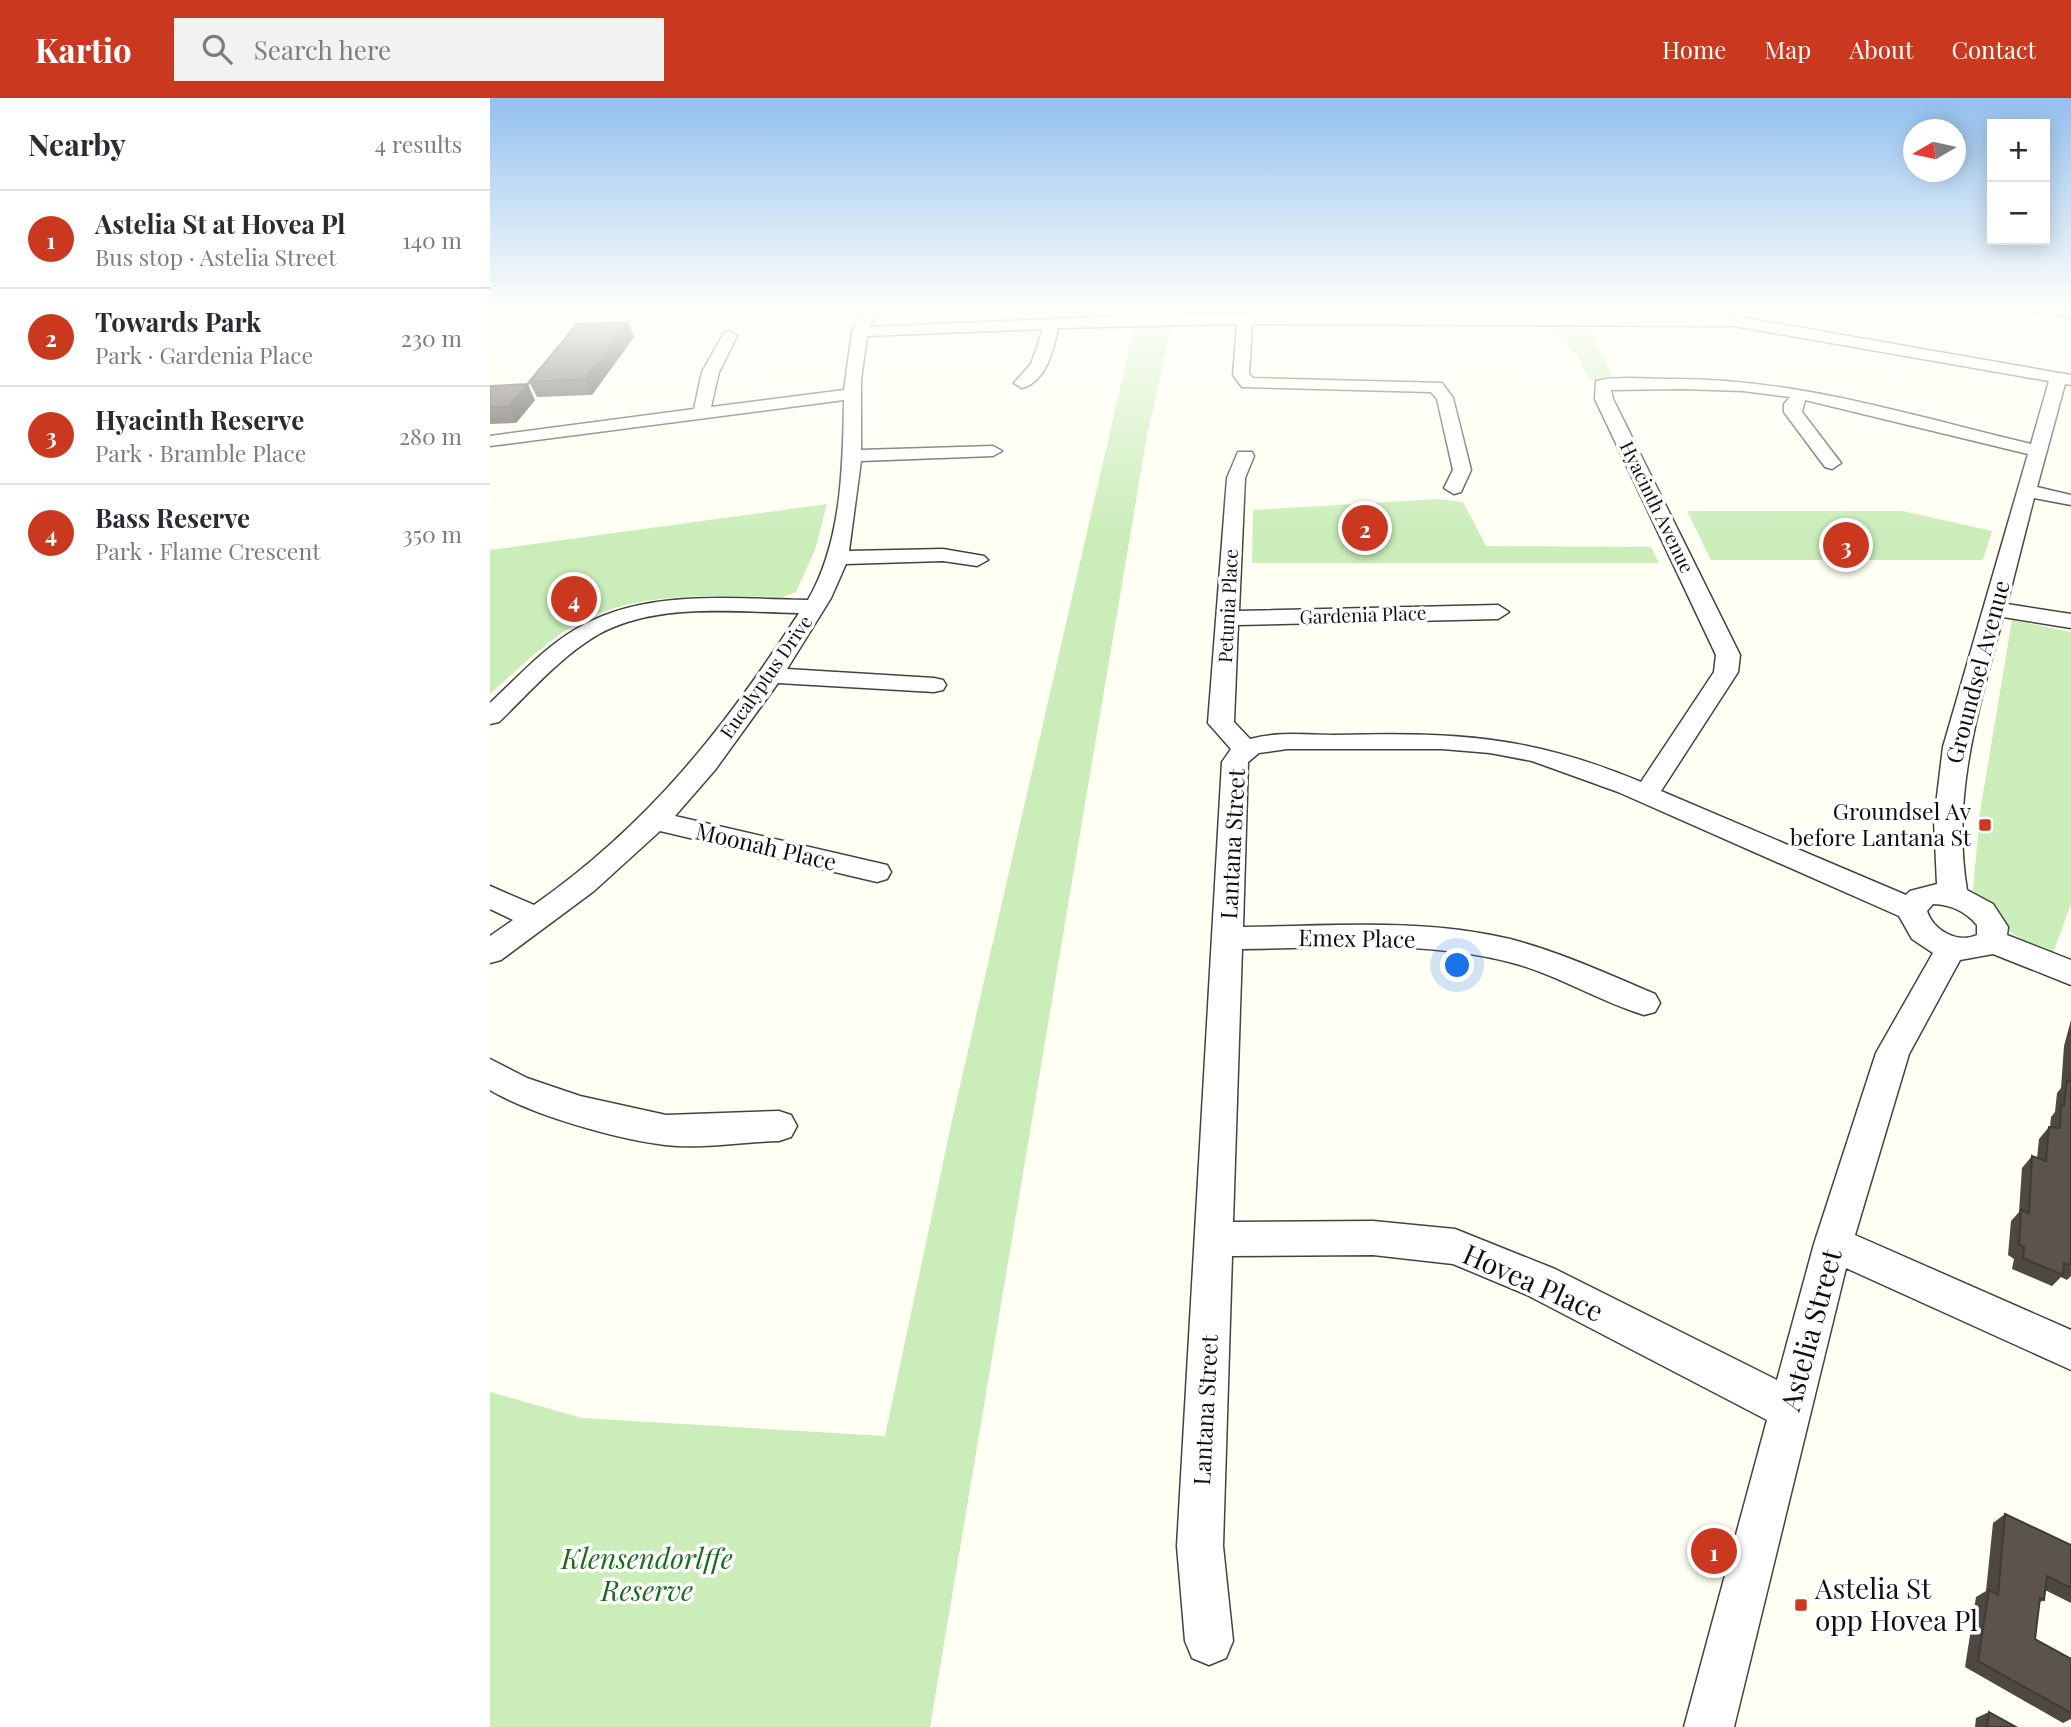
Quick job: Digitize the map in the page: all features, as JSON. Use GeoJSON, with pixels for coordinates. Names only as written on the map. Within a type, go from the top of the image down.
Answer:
{"type":"FeatureCollection","features":[{"type":"Feature","properties":{"kind":"street"},"geometry":{"type":"LineString","coordinates":[[702,411],[705,384]]}},
{"type":"Feature","properties":{"kind":"street","name":"Eucalyptus Drive"},"geometry":{"type":"LineString","coordinates":[[490,952],[597,873],[655,821],[714,751],[772,675],[814,607],[838,558],[852,456],[852,384]]}},
{"type":"Feature","properties":{"kind":"street"},"geometry":{"type":"LineString","coordinates":[[1296,384],[1436,387],[1445,398],[1462,470],[1454,488]]}},
{"type":"Feature","properties":{"kind":"street","name":"Hyacinth Avenue"},"geometry":{"type":"LineString","coordinates":[[1646,794],[1726,672],[1728,655],[1604,399],[1602,385],[1720,384]]}},
{"type":"Feature","properties":{"kind":"street","name":"Hyacinth Avenue"},"geometry":{"type":"LineString","coordinates":[[1722,384],[1800,395],[1903,416],[2039,452]]}},
{"type":"Feature","properties":{"kind":"street","name":"Groundsel Avenue"},"geometry":{"type":"LineString","coordinates":[[1953,896],[1949,872],[1946,794],[1956,747],[2039,452],[2063,384]]}},
{"type":"Feature","properties":{"kind":"street"},"geometry":{"type":"LineString","coordinates":[[490,441],[602,424],[851,394]]}},
{"type":"Feature","properties":{"kind":"street"},"geometry":{"type":"LineString","coordinates":[[1800,395],[1793,404],[1793,412],[1832,463]]}},
{"type":"Feature","properties":{"kind":"street"},"geometry":{"type":"LineString","coordinates":[[852,456],[993,451]]}},
{"type":"Feature","properties":{"kind":"street","name":"Petunia Place"},"geometry":{"type":"LineString","coordinates":[[1245,456],[1236,478],[1221,723],[1245,748]]}},
{"type":"Feature","properties":{"kind":"street"},"geometry":{"type":"LineString","coordinates":[[2028,491],[2066,500]]}},
{"type":"Feature","properties":{"kind":"street"},"geometry":{"type":"LineString","coordinates":[[838,558],[943,555],[977,560]]}},
{"type":"Feature","properties":{"kind":"street"},"geometry":{"type":"LineString","coordinates":[[490,717],[567,646],[592,629],[617,618],[662,608],[814,607]]}},
{"type":"Feature","properties":{"kind":"street"},"geometry":{"type":"LineString","coordinates":[[1995,609],[2071,621]]}},
{"type":"Feature","properties":{"kind":"street","name":"Gardenia Place"},"geometry":{"type":"LineString","coordinates":[[1228,618],[1498,612]]}},
{"type":"Feature","properties":{"kind":"street"},"geometry":{"type":"LineString","coordinates":[[772,675],[934,685]]}},
{"type":"Feature","properties":{"kind":"street","name":"Lantana Street"},"geometry":{"type":"LineString","coordinates":[[1209,1641],[1200,1546],[1235,762],[1245,748],[1272,743],[1476,744],[1546,756],[1646,794],[1912,910]]}},
{"type":"Feature","properties":{"kind":"street","name":"Moonah Place"},"geometry":{"type":"LineString","coordinates":[[655,821],[877,872]]}},
{"type":"Feature","properties":{"kind":"street"},"geometry":{"type":"LineString","coordinates":[[490,896],[535,918]]}},
{"type":"Feature","properties":{"kind":"street"},"geometry":{"type":"LineString","coordinates":[[1991,941],[1993,927],[1987,916],[1976,906],[1953,896],[1925,896],[1916,901],[1912,910],[1923,931],[1952,947],[1975,948],[1991,941],[2071,973]]}},
{"type":"Feature","properties":{"kind":"street","name":"Emex Place"},"geometry":{"type":"LineString","coordinates":[[1228,938],[1417,939],[1491,946],[1552,965],[1644,1003]]}},
{"type":"Feature","properties":{"kind":"street","name":"Astelia Street"},"geometry":{"type":"LineString","coordinates":[[1709,1727],[1833,1244],[1893,1053],[1952,947]]}},
{"type":"Feature","properties":{"kind":"street"},"geometry":{"type":"LineString","coordinates":[[490,1073],[514,1088],[580,1111],[666,1130],[779,1126]]}},
{"type":"Feature","properties":{"kind":"street","name":"Hovea Place"},"geometry":{"type":"LineString","coordinates":[[1214,1239],[1373,1238],[1455,1247],[1541,1282],[1790,1409]]}},
{"type":"Feature","properties":{"kind":"street"},"geometry":{"type":"LineString","coordinates":[[1833,1244],[2071,1350]]}},
{"type":"Feature","properties":{"kind":"green space","name":"Klensendorlffe Reserve"},"geometry":{"type":"Polygon","coordinates":[[[1121,384],[1159,384],[1147,435],[930,1727],[490,1727],[490,1392],[582,1418],[885,1436],[951,1125],[1121,384]]]}},
{"type":"Feature","properties":{"kind":"green space"},"geometry":{"type":"Polygon","coordinates":[[[1438,499],[1463,502],[1486,546],[1651,547],[1659,563],[1252,563],[1253,510],[1438,499]]]}},
{"type":"Feature","properties":{"kind":"green space"},"geometry":{"type":"Polygon","coordinates":[[[827,504],[815,550],[796,592],[782,597],[672,598],[618,607],[568,629],[490,694],[490,550],[827,504]]]}},
{"type":"Feature","properties":{"kind":"green space"},"geometry":{"type":"Polygon","coordinates":[[[1687,511],[1903,511],[1992,531],[1983,560],[1711,560],[1687,511]]]}},
{"type":"Feature","properties":{"kind":"green space"},"geometry":{"type":"Polygon","coordinates":[[[2012,620],[2071,632],[2071,904],[2053,953],[2046,953],[2010,932],[1973,890],[1980,812],[2012,620]]]}},
{"type":"Feature","properties":{"kind":"building"},"geometry":{"type":"Polygon","coordinates":[[[528,384],[509,407],[490,407],[490,386],[528,384]]]}},
{"type":"Feature","properties":{"kind":"building"},"geometry":{"type":"Polygon","coordinates":[[[2071,1073],[2071,1265],[2064,1263],[2063,1275],[2023,1258],[2024,1247],[2019,1244],[2021,1210],[2029,1213],[2032,1156],[2046,1161],[2049,1127],[2060,1128],[2061,1105],[2064,1106],[2067,1081],[2070,1082],[2071,1073]]]}},
{"type":"Feature","properties":{"kind":"building"},"geometry":{"type":"Polygon","coordinates":[[[2005,1514],[2071,1545],[2071,1588],[2047,1576],[2044,1600],[2040,1598],[2035,1639],[2071,1659],[2071,1713],[1978,1661],[1989,1590],[1998,1595],[2005,1514]]]}},
{"type":"Feature","properties":{"kind":"building"},"geometry":{"type":"Polygon","coordinates":[[[1989,1712],[2016,1727],[1987,1727],[1989,1712]]]}},
{"type":"Feature","properties":{"kind":"place","name":"Towards Park"},"geometry":{"type":"Point","coordinates":[1365,528]}},
{"type":"Feature","properties":{"kind":"place","name":"Hyacinth Reserve"},"geometry":{"type":"Point","coordinates":[1846,545]}},
{"type":"Feature","properties":{"kind":"place","name":"Bass Reserve"},"geometry":{"type":"Point","coordinates":[574,599]}},
{"type":"Feature","properties":{"kind":"place","name":"Groundsel Av before Lantana St"},"geometry":{"type":"Point","coordinates":[1985,825]}},
{"type":"Feature","properties":{"kind":"place","name":"Astelia St at Hovea Pl"},"geometry":{"type":"Point","coordinates":[1714,1551]}},
{"type":"Feature","properties":{"kind":"place","name":"Astelia St opp Hovea Pl"},"geometry":{"type":"Point","coordinates":[1801,1605]}}]}
